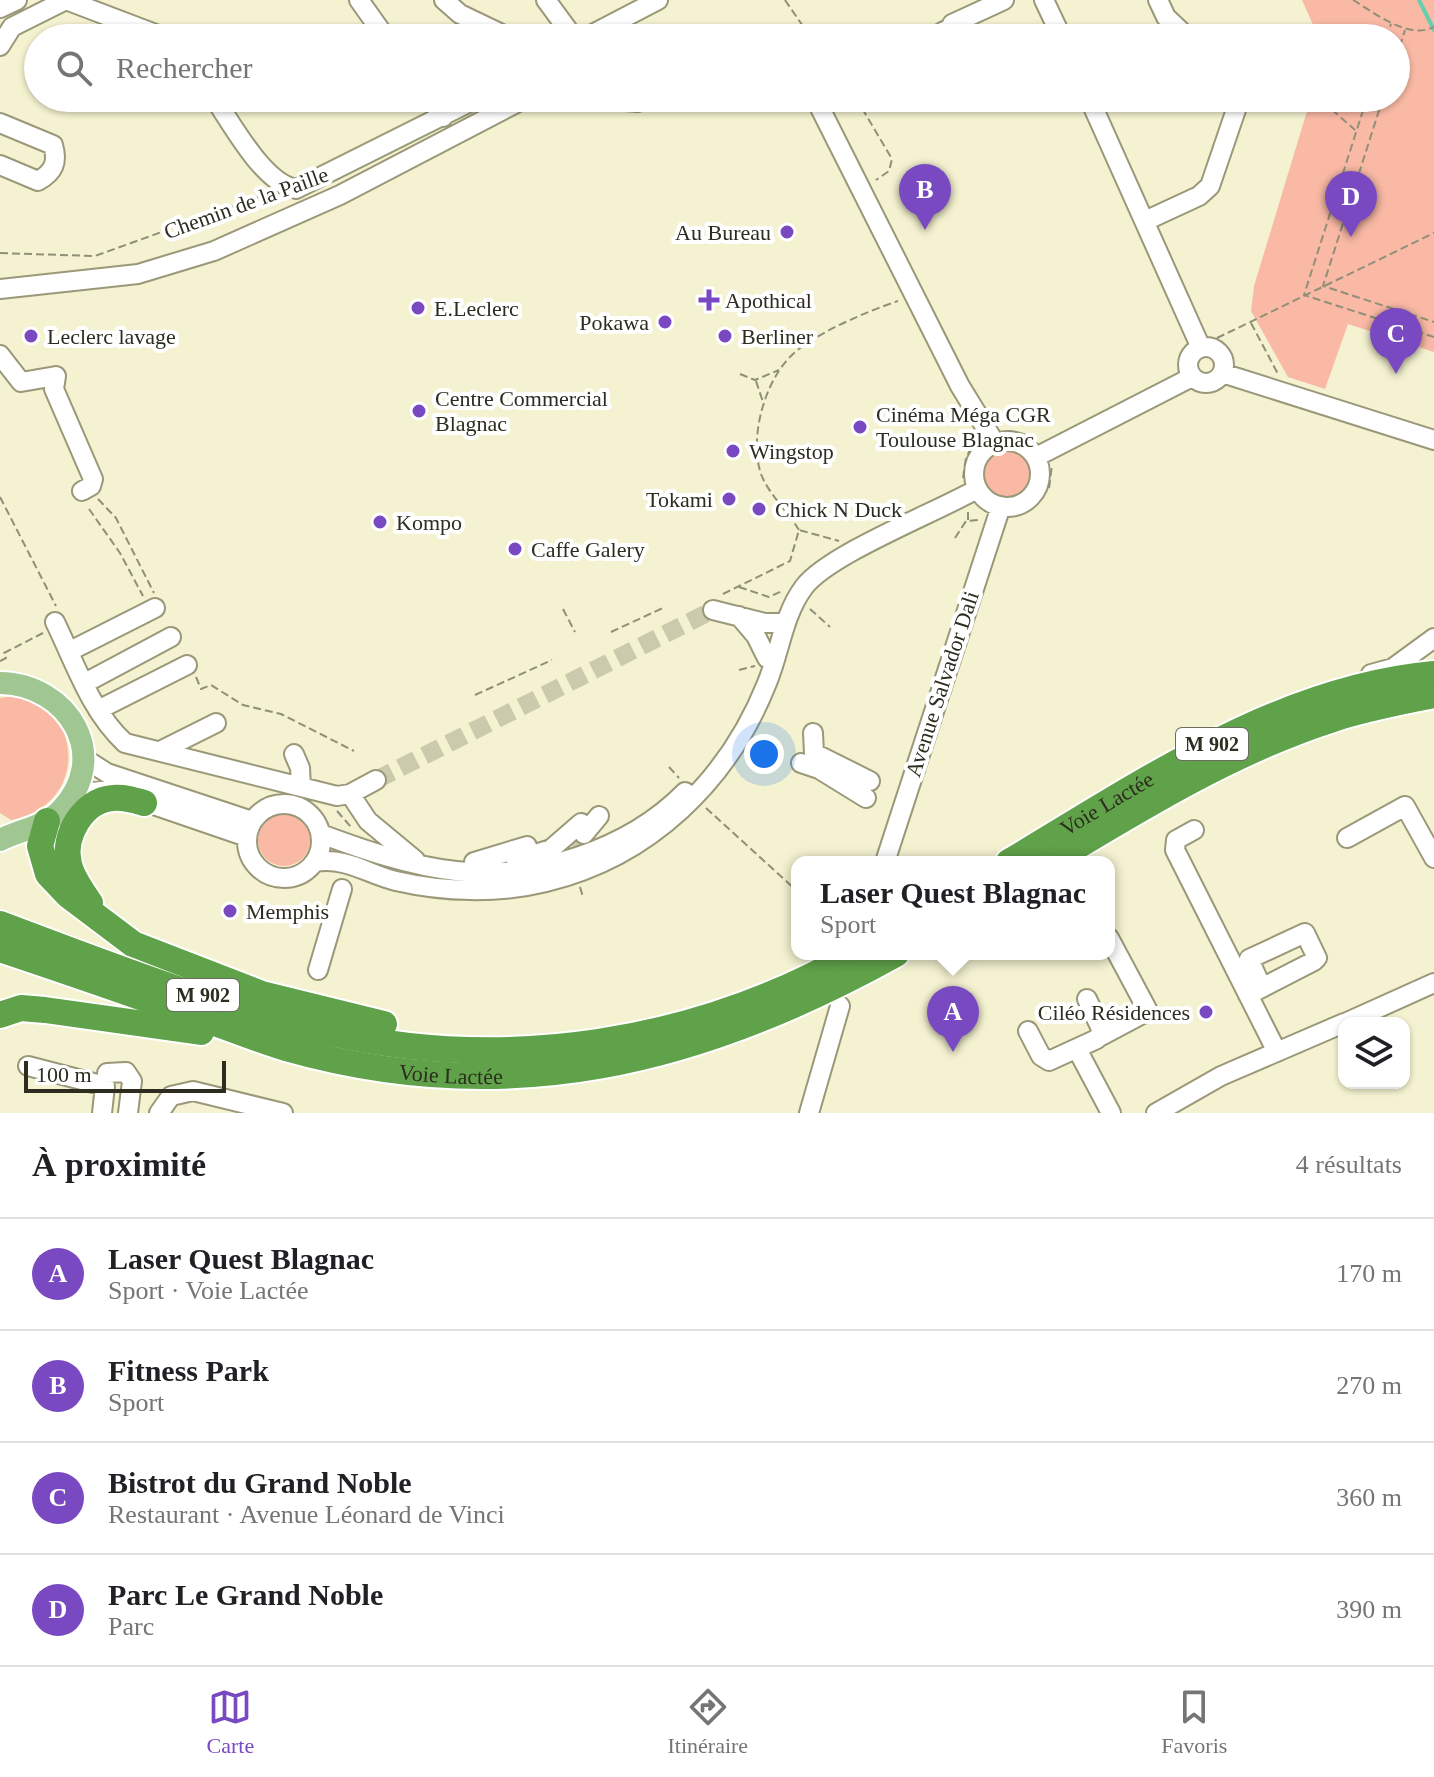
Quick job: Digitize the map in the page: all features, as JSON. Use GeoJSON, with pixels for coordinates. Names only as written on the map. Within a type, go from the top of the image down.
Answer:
{"type":"FeatureCollection","features":[{"type":"Feature","properties":{"kind":"highway","name":"Voie Lactée"},"geometry":{"type":"LineString","coordinates":[[1019,856],[1137,785],[1214,744],[1281,714],[1337,694],[1434,674]]}},
{"type":"Feature","properties":{"kind":"highway","name":"Voie Lactée"},"geometry":{"type":"LineString","coordinates":[[1062,856],[1228,761],[1290,734],[1372,708],[1434,695]]}},
{"type":"Feature","properties":{"kind":"highway"},"geometry":{"type":"LineString","coordinates":[[96,913],[68,861],[73,828],[91,806],[104,799],[123,798],[144,803]]}},
{"type":"Feature","properties":{"kind":"highway"},"geometry":{"type":"LineString","coordinates":[[47,821],[40,846],[48,874],[68,895],[96,913],[133,944],[262,994],[347,1017],[474,1036],[530,1037],[630,1027],[639,1036]]}},
{"type":"Feature","properties":{"kind":"highway","name":"Voie Lactée"},"geometry":{"type":"LineString","coordinates":[[0,924],[234,1006],[327,1032],[441,1048],[512,1051],[598,1044],[639,1036],[781,990],[841,960]]}},
{"type":"Feature","properties":{"kind":"highway","name":"Voie Lactée"},"geometry":{"type":"LineString","coordinates":[[0,949],[285,1048],[409,1072],[473,1076],[550,1073],[620,1064],[693,1046],[788,1011],[885,960]]}},
{"type":"Feature","properties":{"kind":"highway"},"geometry":{"type":"LineString","coordinates":[[0,1015],[21,1008],[182,1027],[226,1037],[237,1030]]}},
{"type":"Feature","properties":{"kind":"main road"},"geometry":{"type":"LineString","coordinates":[[0,677],[48,694],[66,711],[78,732],[82,757],[73,794],[47,821],[4,835]]}},
{"type":"Feature","properties":{"kind":"street"},"geometry":{"type":"LineString","coordinates":[[0,8],[17,0]]}},
{"type":"Feature","properties":{"kind":"street"},"geometry":{"type":"LineString","coordinates":[[0,46],[12,27],[66,0],[129,24]]}},
{"type":"Feature","properties":{"kind":"street"},"geometry":{"type":"LineString","coordinates":[[359,0],[376,24]]}},
{"type":"Feature","properties":{"kind":"street"},"geometry":{"type":"LineString","coordinates":[[444,0],[460,14],[481,24]]}},
{"type":"Feature","properties":{"kind":"street"},"geometry":{"type":"LineString","coordinates":[[546,0],[564,24]]}},
{"type":"Feature","properties":{"kind":"street"},"geometry":{"type":"LineString","coordinates":[[612,24],[658,0]]}},
{"type":"Feature","properties":{"kind":"street"},"geometry":{"type":"LineString","coordinates":[[952,24],[1004,0]]}},
{"type":"Feature","properties":{"kind":"street"},"geometry":{"type":"LineString","coordinates":[[1044,0],[1055,24]]}},
{"type":"Feature","properties":{"kind":"street"},"geometry":{"type":"LineString","coordinates":[[1158,0],[1166,17],[1173,24]]}},
{"type":"Feature","properties":{"kind":"street"},"geometry":{"type":"LineString","coordinates":[[224,112],[269,175],[282,186]]}},
{"type":"Feature","properties":{"kind":"street"},"geometry":{"type":"LineString","coordinates":[[439,112],[443,117]]}},
{"type":"Feature","properties":{"kind":"street","name":"Chemin de la Paille"},"geometry":{"type":"LineString","coordinates":[[282,186],[296,189],[452,112]]}},
{"type":"Feature","properties":{"kind":"street"},"geometry":{"type":"LineString","coordinates":[[0,289],[138,274],[214,251],[340,195],[499,112]]}},
{"type":"Feature","properties":{"kind":"street"},"geometry":{"type":"LineString","coordinates":[[822,112],[960,386],[995,443]]}},
{"type":"Feature","properties":{"kind":"street"},"geometry":{"type":"LineString","coordinates":[[1095,112],[1145,221],[1209,343],[1220,353],[1224,364],[1222,373],[1207,384],[1192,377]]}},
{"type":"Feature","properties":{"kind":"street"},"geometry":{"type":"LineString","coordinates":[[1145,221],[1199,196],[1210,186],[1235,112]]}},
{"type":"Feature","properties":{"kind":"street"},"geometry":{"type":"LineString","coordinates":[[0,123],[53,145],[57,158],[50,174],[38,181],[0,165]]}},
{"type":"Feature","properties":{"kind":"street"},"geometry":{"type":"LineString","coordinates":[[1192,377],[1189,359],[1209,343]]}},
{"type":"Feature","properties":{"kind":"street"},"geometry":{"type":"LineString","coordinates":[[0,355],[21,382],[56,376],[54,389],[93,479],[87,496]]}},
{"type":"Feature","properties":{"kind":"street"},"geometry":{"type":"LineString","coordinates":[[1222,373],[1434,440]]}},
{"type":"Feature","properties":{"kind":"street"},"geometry":{"type":"LineString","coordinates":[[1036,457],[1192,377]]}},
{"type":"Feature","properties":{"kind":"street"},"geometry":{"type":"LineString","coordinates":[[1018,442],[1036,457],[1040,475],[1034,493],[1019,504],[994,512],[977,489],[976,462],[995,443],[1018,442]]}},
{"type":"Feature","properties":{"kind":"street"},"geometry":{"type":"LineString","coordinates":[[737,737],[782,611],[805,586],[844,553],[977,489]]}},
{"type":"Feature","properties":{"kind":"street","name":"Avenue Salvador Dali"},"geometry":{"type":"LineString","coordinates":[[887,856],[994,512]]}},
{"type":"Feature","properties":{"kind":"street"},"geometry":{"type":"LineString","coordinates":[[718,603],[768,612],[782,611]]}},
{"type":"Feature","properties":{"kind":"street"},"geometry":{"type":"LineString","coordinates":[[718,603],[739,616],[756,636],[767,658]]}},
{"type":"Feature","properties":{"kind":"street"},"geometry":{"type":"LineString","coordinates":[[70,651],[153,604]]}},
{"type":"Feature","properties":{"kind":"street"},"geometry":{"type":"LineString","coordinates":[[739,616],[782,611]]}},
{"type":"Feature","properties":{"kind":"street"},"geometry":{"type":"LineString","coordinates":[[687,798],[661,828],[597,868],[545,882],[507,883],[458,890],[413,874],[321,834],[309,813],[287,804],[271,806],[249,829],[250,857],[271,876],[291,878],[315,862],[338,860],[366,869],[413,874],[534,868],[571,859],[621,837],[687,798],[715,776],[771,674],[782,611]]}},
{"type":"Feature","properties":{"kind":"street"},"geometry":{"type":"LineString","coordinates":[[56,624],[98,710],[110,729],[125,743],[337,796],[350,794],[376,780]]}},
{"type":"Feature","properties":{"kind":"street"},"geometry":{"type":"LineString","coordinates":[[85,683],[171,637]]}},
{"type":"Feature","properties":{"kind":"street"},"geometry":{"type":"LineString","coordinates":[[1137,785],[1229,725],[1304,694],[1393,668],[1434,638]]}},
{"type":"Feature","properties":{"kind":"street"},"geometry":{"type":"LineString","coordinates":[[98,710],[190,670]]}},
{"type":"Feature","properties":{"kind":"street"},"geometry":{"type":"LineString","coordinates":[[160,751],[216,723]]}},
{"type":"Feature","properties":{"kind":"street"},"geometry":{"type":"LineString","coordinates":[[801,763],[868,789],[814,753],[813,733]]}},
{"type":"Feature","properties":{"kind":"street"},"geometry":{"type":"LineString","coordinates":[[294,754],[300,768],[301,787]]}},
{"type":"Feature","properties":{"kind":"street"},"geometry":{"type":"LineString","coordinates":[[82,757],[107,773],[249,829]]}},
{"type":"Feature","properties":{"kind":"street"},"geometry":{"type":"LineString","coordinates":[[73,794],[110,790],[144,803],[249,829]]}},
{"type":"Feature","properties":{"kind":"street"},"geometry":{"type":"LineString","coordinates":[[350,794],[368,821],[413,874]]}},
{"type":"Feature","properties":{"kind":"street"},"geometry":{"type":"LineString","coordinates":[[1347,838],[1405,806],[1434,858]]}},
{"type":"Feature","properties":{"kind":"street"},"geometry":{"type":"LineString","coordinates":[[474,862],[528,858],[551,849],[588,824]]}},
{"type":"Feature","properties":{"kind":"street"},"geometry":{"type":"LineString","coordinates":[[1194,830],[1176,840],[1175,850],[1255,992],[1277,1052]]}},
{"type":"Feature","properties":{"kind":"street"},"geometry":{"type":"LineString","coordinates":[[413,874],[521,849],[558,831]]}},
{"type":"Feature","properties":{"kind":"street"},"geometry":{"type":"LineString","coordinates":[[315,862],[321,834]]}},
{"type":"Feature","properties":{"kind":"street"},"geometry":{"type":"LineString","coordinates":[[597,868],[594,858],[621,837]]}},
{"type":"Feature","properties":{"kind":"street"},"geometry":{"type":"LineString","coordinates":[[507,883],[534,868]]}},
{"type":"Feature","properties":{"kind":"street"},"geometry":{"type":"LineString","coordinates":[[318,970],[342,889]]}},
{"type":"Feature","properties":{"kind":"street"},"geometry":{"type":"LineString","coordinates":[[1028,1031],[1044,1059],[1049,1061],[1148,1011],[1115,949]]}},
{"type":"Feature","properties":{"kind":"street"},"geometry":{"type":"LineString","coordinates":[[1360,1017],[1431,990]]}},
{"type":"Feature","properties":{"kind":"street"},"geometry":{"type":"LineString","coordinates":[[1087,999],[1101,1036]]}},
{"type":"Feature","properties":{"kind":"street"},"geometry":{"type":"LineString","coordinates":[[809,1113],[840,1006]]}},
{"type":"Feature","properties":{"kind":"street"},"geometry":{"type":"LineString","coordinates":[[1156,1113],[1221,1076],[1338,1026]]}},
{"type":"Feature","properties":{"kind":"street"},"geometry":{"type":"LineString","coordinates":[[1077,1049],[1111,1113]]}},
{"type":"Feature","properties":{"kind":"street"},"geometry":{"type":"LineString","coordinates":[[28,1066],[105,1086],[102,1113]]}},
{"type":"Feature","properties":{"kind":"street"},"geometry":{"type":"LineString","coordinates":[[107,1073],[126,1072],[132,1081],[128,1113]]}},
{"type":"Feature","properties":{"kind":"street"},"geometry":{"type":"LineString","coordinates":[[159,1113],[171,1096],[193,1091],[281,1113]]}},
{"type":"Feature","properties":{"kind":"path"},"geometry":{"type":"LineString","coordinates":[[785,0],[801,24]]}},
{"type":"Feature","properties":{"kind":"path"},"geometry":{"type":"LineString","coordinates":[[1353,0],[1395,24]]}},
{"type":"Feature","properties":{"kind":"path"},"geometry":{"type":"LineString","coordinates":[[1410,30],[1425,32],[1434,27]]}},
{"type":"Feature","properties":{"kind":"path"},"geometry":{"type":"LineString","coordinates":[[864,112],[893,162],[889,171],[865,192]]}},
{"type":"Feature","properties":{"kind":"path"},"geometry":{"type":"LineString","coordinates":[[1335,112],[1356,131]]}},
{"type":"Feature","properties":{"kind":"path"},"geometry":{"type":"LineString","coordinates":[[1304,295],[1362,112]]}},
{"type":"Feature","properties":{"kind":"path"},"geometry":{"type":"LineString","coordinates":[[1323,286],[1379,112]]}},
{"type":"Feature","properties":{"kind":"path","name":"Chemin de la Paille"},"geometry":{"type":"LineString","coordinates":[[0,253],[95,256],[256,200],[282,186]]}},
{"type":"Feature","properties":{"kind":"path"},"geometry":{"type":"LineString","coordinates":[[1209,343],[1434,233]]}},
{"type":"Feature","properties":{"kind":"path"},"geometry":{"type":"LineString","coordinates":[[1323,286],[1434,322]]}},
{"type":"Feature","properties":{"kind":"path"},"geometry":{"type":"LineString","coordinates":[[1304,295],[1434,337]]}},
{"type":"Feature","properties":{"kind":"path"},"geometry":{"type":"LineString","coordinates":[[844,553],[838,538],[799,530],[762,477],[756,443],[765,406],[781,369],[805,345],[901,300]]}},
{"type":"Feature","properties":{"kind":"path"},"geometry":{"type":"LineString","coordinates":[[1251,322],[1288,394]]}},
{"type":"Feature","properties":{"kind":"path"},"geometry":{"type":"LineString","coordinates":[[740,374],[755,380],[781,369]]}},
{"type":"Feature","properties":{"kind":"path"},"geometry":{"type":"LineString","coordinates":[[755,380],[765,406]]}},
{"type":"Feature","properties":{"kind":"path"},"geometry":{"type":"LineString","coordinates":[[757,480],[762,477]]}},
{"type":"Feature","properties":{"kind":"path"},"geometry":{"type":"LineString","coordinates":[[765,482],[773,477]]}},
{"type":"Feature","properties":{"kind":"path"},"geometry":{"type":"LineString","coordinates":[[87,496],[116,518],[153,604]]}},
{"type":"Feature","properties":{"kind":"path"},"geometry":{"type":"LineString","coordinates":[[87,496],[153,604]]}},
{"type":"Feature","properties":{"kind":"path"},"geometry":{"type":"LineString","coordinates":[[0,497],[64,623],[56,624],[4,653],[6,658],[0,677]]}},
{"type":"Feature","properties":{"kind":"path"},"geometry":{"type":"LineString","coordinates":[[955,538],[966,521],[994,512]]}},
{"type":"Feature","properties":{"kind":"path"},"geometry":{"type":"LineString","coordinates":[[718,603],[738,587],[790,561],[799,530]]}},
{"type":"Feature","properties":{"kind":"path"},"geometry":{"type":"LineString","coordinates":[[738,587],[769,597],[782,611]]}},
{"type":"Feature","properties":{"kind":"path"},"geometry":{"type":"LineString","coordinates":[[611,632],[665,607]]}},
{"type":"Feature","properties":{"kind":"path"},"geometry":{"type":"LineString","coordinates":[[563,609],[575,632]]}},
{"type":"Feature","properties":{"kind":"path"},"geometry":{"type":"LineString","coordinates":[[475,695],[552,660]]}},
{"type":"Feature","properties":{"kind":"path"},"geometry":{"type":"LineString","coordinates":[[190,670],[201,689],[211,685],[243,705],[281,714],[354,751]]}},
{"type":"Feature","properties":{"kind":"path"},"geometry":{"type":"LineString","coordinates":[[669,767],[687,798],[791,886]]}},
{"type":"Feature","properties":{"kind":"path"},"geometry":{"type":"LineString","coordinates":[[330,804],[354,830]]}},
{"type":"Feature","properties":{"kind":"shaded area"},"geometry":{"type":"Polygon","coordinates":[[[1302,0],[1434,0],[1434,352],[1348,324],[1325,389],[1288,377],[1251,311],[1254,286],[1307,112],[1410,112],[1410,24],[1313,24],[1302,0]]]}},
{"type":"Feature","properties":{"kind":"shaded area"},"geometry":{"type":"Polygon","coordinates":[[[1008,449],[1025,456],[1032,473],[1025,490],[1008,497],[991,490],[984,473],[991,456],[1008,449]]]}},
{"type":"Feature","properties":{"kind":"shaded area"},"geometry":{"type":"Polygon","coordinates":[[[0,698],[26,699],[47,709],[61,726],[68,747],[67,770],[58,792],[39,809],[11,820],[0,813],[0,698]]]}},
{"type":"Feature","properties":{"kind":"shaded area"},"geometry":{"type":"Polygon","coordinates":[[[284,814],[302,822],[310,840],[302,858],[284,866],[266,858],[258,840],[266,822],[284,814]]]}},
{"type":"Feature","properties":{"kind":"waterway"},"geometry":{"type":"LineString","coordinates":[[1419,0],[1434,30]]}},
{"type":"Feature","properties":{"kind":"tunnel"},"geometry":{"type":"LineString","coordinates":[[376,780],[713,610]]}},
{"type":"Feature","properties":{"kind":"tunnel"},"geometry":{"type":"LineString","coordinates":[[550,862],[584,834]]}},
{"type":"Feature","properties":{"kind":"place","name":"Fitness Park"},"geometry":{"type":"Point","coordinates":[925,230]}},
{"type":"Feature","properties":{"kind":"place","name":"Au Bureau"},"geometry":{"type":"Point","coordinates":[787,232]}},
{"type":"Feature","properties":{"kind":"place","name":"Parc Le Grand Noble"},"geometry":{"type":"Point","coordinates":[1351,237]}},
{"type":"Feature","properties":{"kind":"place","name":"Apothical"},"geometry":{"type":"Point","coordinates":[709,300]}},
{"type":"Feature","properties":{"kind":"place","name":"E.Leclerc"},"geometry":{"type":"Point","coordinates":[418,308]}},
{"type":"Feature","properties":{"kind":"place","name":"Pokawa"},"geometry":{"type":"Point","coordinates":[665,322]}},
{"type":"Feature","properties":{"kind":"place","name":"Leclerc lavage"},"geometry":{"type":"Point","coordinates":[31,336]}},
{"type":"Feature","properties":{"kind":"place","name":"Berliner"},"geometry":{"type":"Point","coordinates":[725,336]}},
{"type":"Feature","properties":{"kind":"place","name":"Bistrot du Grand Noble"},"geometry":{"type":"Point","coordinates":[1396,374]}},
{"type":"Feature","properties":{"kind":"place","name":"Centre Commercial Blagnac"},"geometry":{"type":"Point","coordinates":[419,411]}},
{"type":"Feature","properties":{"kind":"place","name":"Cinéma Méga CGR Toulouse Blagnac"},"geometry":{"type":"Point","coordinates":[860,427]}},
{"type":"Feature","properties":{"kind":"place","name":"Wingstop"},"geometry":{"type":"Point","coordinates":[733,451]}},
{"type":"Feature","properties":{"kind":"place","name":"Tokami"},"geometry":{"type":"Point","coordinates":[729,499]}},
{"type":"Feature","properties":{"kind":"place","name":"Chick N Duck"},"geometry":{"type":"Point","coordinates":[759,509]}},
{"type":"Feature","properties":{"kind":"place","name":"Kompo"},"geometry":{"type":"Point","coordinates":[380,522]}},
{"type":"Feature","properties":{"kind":"place","name":"Caffe Galery"},"geometry":{"type":"Point","coordinates":[515,549]}},
{"type":"Feature","properties":{"kind":"place","name":"Memphis"},"geometry":{"type":"Point","coordinates":[230,911]}},
{"type":"Feature","properties":{"kind":"place","name":"Ciléo Résidences"},"geometry":{"type":"Point","coordinates":[1206,1012]}},
{"type":"Feature","properties":{"kind":"place","name":"Laser Quest Blagnac"},"geometry":{"type":"Point","coordinates":[953,1052]}}]}
